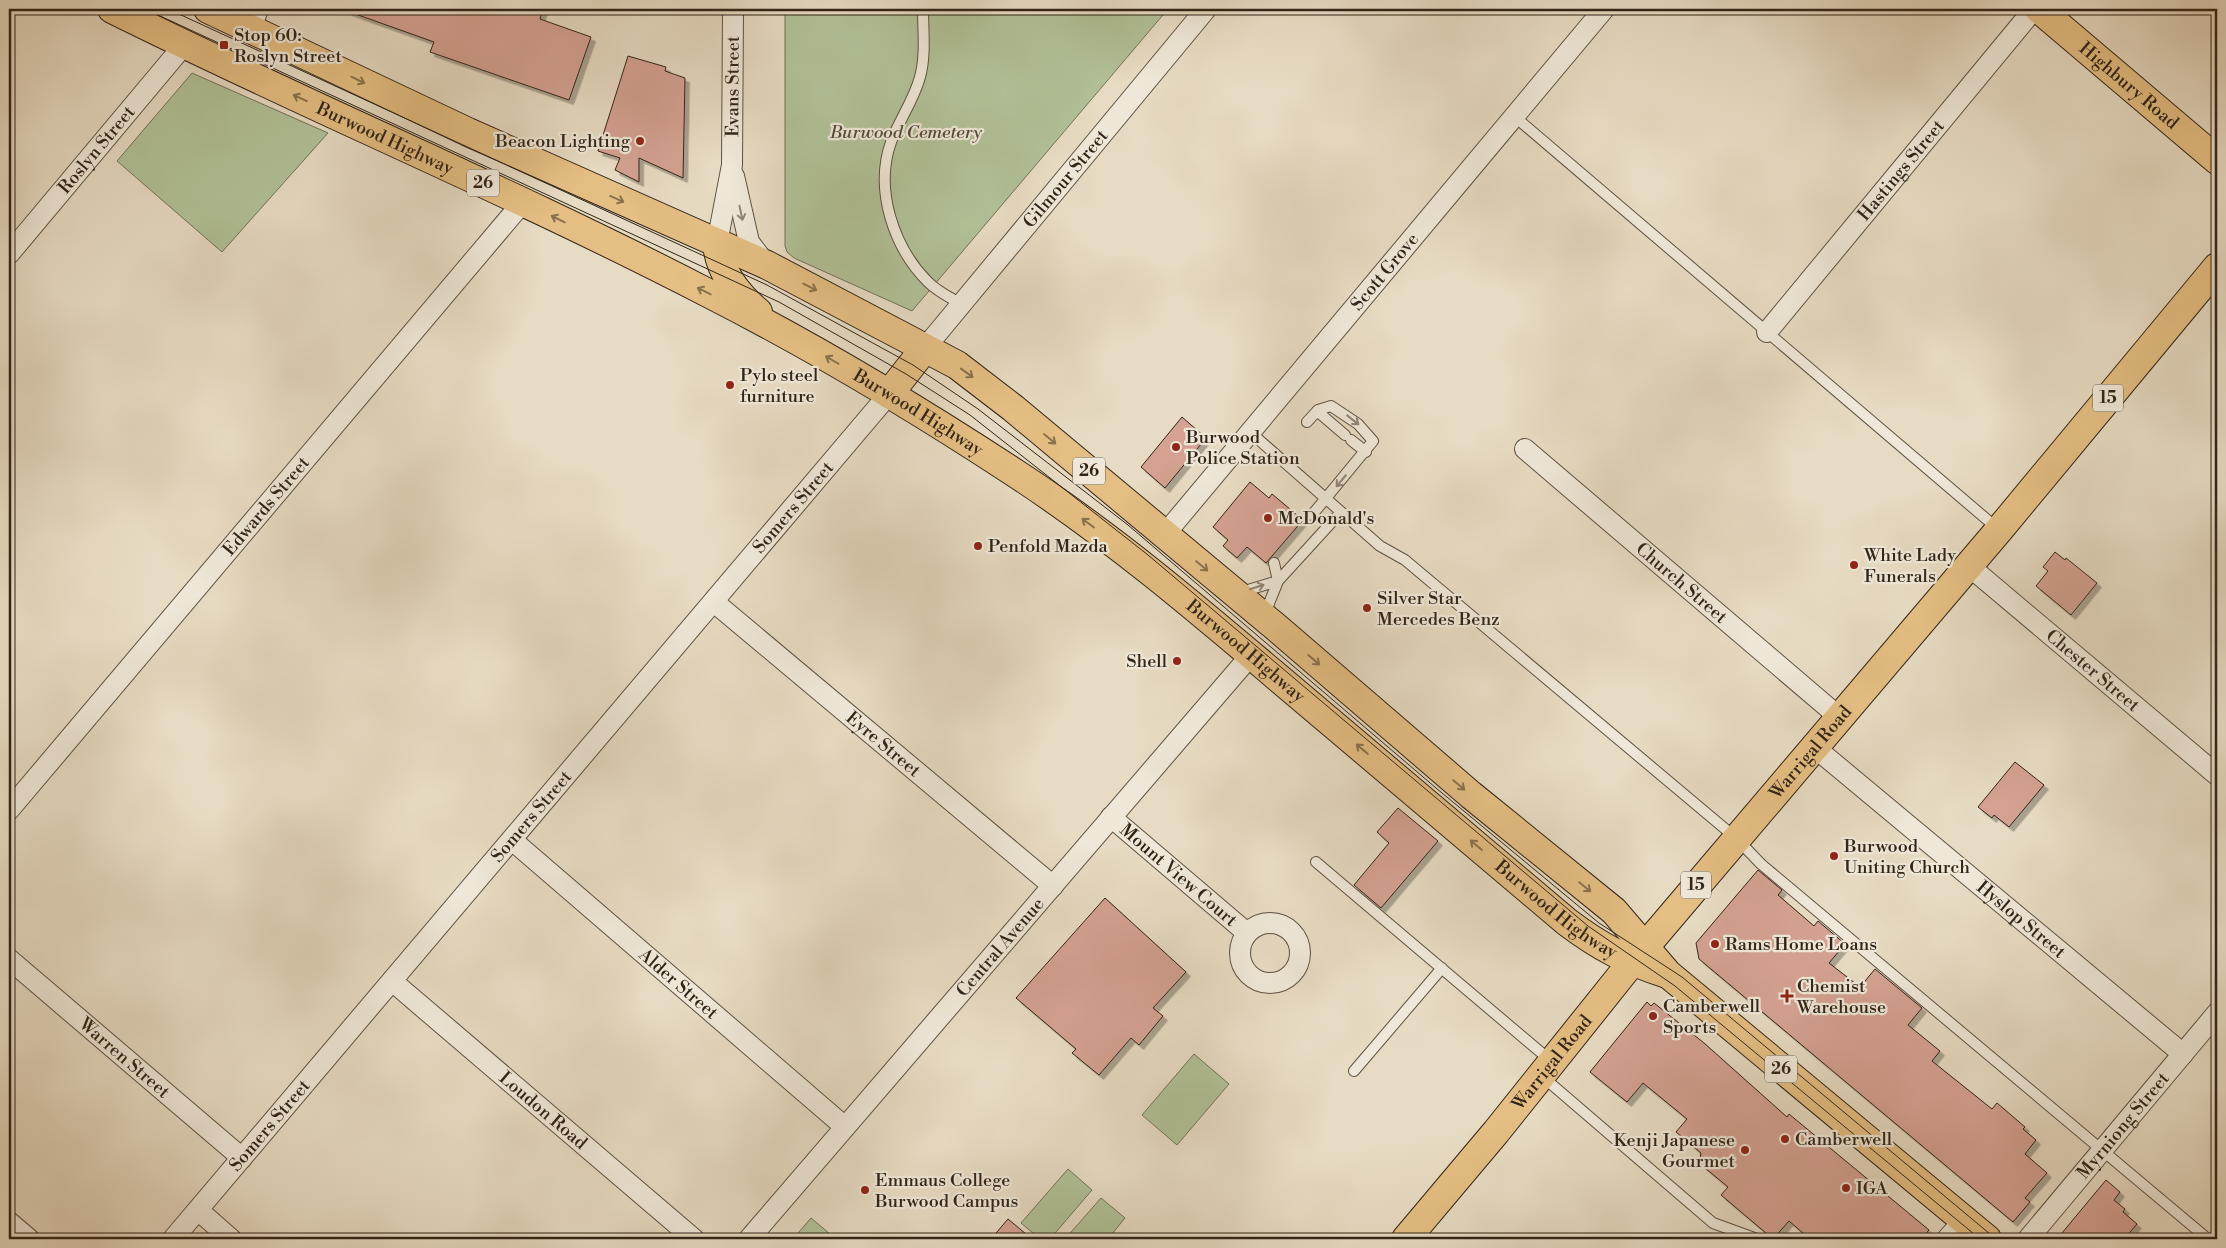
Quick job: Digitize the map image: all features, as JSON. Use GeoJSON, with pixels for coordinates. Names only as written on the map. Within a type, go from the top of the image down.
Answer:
{"type":"FeatureCollection","features":[{"type":"Feature","properties":{"kind":"main road","name":"Burwood Highway"},"geometry":{"type":"LineString","coordinates":[[112,9],[184,45],[523,202],[778,330],[889,394],[1017,474],[1141,563],[1594,943],[1638,955]]}},
{"type":"Feature","properties":{"kind":"main road","name":"Burwood Highway"},"geometry":{"type":"LineString","coordinates":[[208,9],[255,19],[549,170],[767,265],[956,365],[984,385],[1165,534],[1471,795],[1614,911],[1628,924],[1638,955]]}},
{"type":"Feature","properties":{"kind":"main road","name":"Highbury Road"},"geometry":{"type":"LineString","coordinates":[[2039,9],[2217,160]]}},
{"type":"Feature","properties":{"kind":"main road"},"geometry":{"type":"LineString","coordinates":[[523,202],[549,170]]}},
{"type":"Feature","properties":{"kind":"main road"},"geometry":{"type":"LineString","coordinates":[[717,243],[721,263],[728,278],[752,307],[778,330]]}},
{"type":"Feature","properties":{"kind":"main road","name":"Warrigal Road"},"geometry":{"type":"LineString","coordinates":[[1406,1239],[1496,1132],[1638,955],[1813,746],[2000,530],[2217,267]]}},
{"type":"Feature","properties":{"kind":"main road"},"geometry":{"type":"LineString","coordinates":[[889,394],[925,348]]}},
{"type":"Feature","properties":{"kind":"main road"},"geometry":{"type":"LineString","coordinates":[[1141,563],[1165,534]]}},
{"type":"Feature","properties":{"kind":"main road"},"geometry":{"type":"LineString","coordinates":[[1251,656],[1270,623]]}},
{"type":"Feature","properties":{"kind":"main road","name":"26"},"geometry":{"type":"LineString","coordinates":[[1638,955],[1668,974],[1955,1229],[1987,1239]]}},
{"type":"Feature","properties":{"kind":"street","name":"Evans Street"},"geometry":{"type":"LineString","coordinates":[[717,243],[732,165],[733,9]]}},
{"type":"Feature","properties":{"kind":"street","name":"Gilmour Street"},"geometry":{"type":"LineString","coordinates":[[925,348],[963,305],[1206,9]]}},
{"type":"Feature","properties":{"kind":"street","name":"Scott Grove"},"geometry":{"type":"LineString","coordinates":[[1165,534],[1604,9]]}},
{"type":"Feature","properties":{"kind":"street","name":"Hastings Street"},"geometry":{"type":"LineString","coordinates":[[1767,332],[2034,9]]}},
{"type":"Feature","properties":{"kind":"street","name":"Roslyn Street"},"geometry":{"type":"LineString","coordinates":[[9,254],[184,45]]}},
{"type":"Feature","properties":{"kind":"street","name":"Evans Street"},"geometry":{"type":"LineString","coordinates":[[732,165],[749,242],[758,257],[767,265]]}},
{"type":"Feature","properties":{"kind":"street","name":"Edwards Street"},"geometry":{"type":"LineString","coordinates":[[9,810],[523,202]]}},
{"type":"Feature","properties":{"kind":"street","name":"Somers Street"},"geometry":{"type":"LineString","coordinates":[[173,1239],[889,394]]}},
{"type":"Feature","properties":{"kind":"street","name":"Church Street"},"geometry":{"type":"LineString","coordinates":[[1525,450],[1839,717]]}},
{"type":"Feature","properties":{"kind":"street","name":"Chester Street"},"geometry":{"type":"LineString","coordinates":[[1969,566],[2217,775]]}},
{"type":"Feature","properties":{"kind":"street","name":"Eyre Street"},"geometry":{"type":"LineString","coordinates":[[714,602],[1053,886]]}},
{"type":"Feature","properties":{"kind":"street","name":"Central Avenue"},"geometry":{"type":"LineString","coordinates":[[749,1239],[1053,886],[1110,817],[1251,656]]}},
{"type":"Feature","properties":{"kind":"street","name":"Hyslop Street"},"geometry":{"type":"LineString","coordinates":[[1813,746],[2183,1054]]}},
{"type":"Feature","properties":{"kind":"street","name":"Mount View Court"},"geometry":{"type":"LineString","coordinates":[[1110,817],[1247,934]]}},
{"type":"Feature","properties":{"kind":"street","name":"Alder Street"},"geometry":{"type":"LineString","coordinates":[[512,840],[845,1127]]}},
{"type":"Feature","properties":{"kind":"street","name":"Warren Street"},"geometry":{"type":"LineString","coordinates":[[9,959],[242,1158]]}},
{"type":"Feature","properties":{"kind":"street","name":"Loudon Road"},"geometry":{"type":"LineString","coordinates":[[392,981],[694,1239]]}},
{"type":"Feature","properties":{"kind":"street","name":"Myrniong Street"},"geometry":{"type":"LineString","coordinates":[[2028,1239],[2217,1013]]}},
{"type":"Feature","properties":{"kind":"street"},"geometry":{"type":"LineString","coordinates":[[198,1210],[232,1239]]}},
{"type":"Feature","properties":{"kind":"street"},"geometry":{"type":"LineString","coordinates":[[9,1222],[29,1239]]}},
{"type":"Feature","properties":{"kind":"lane"},"geometry":{"type":"LineString","coordinates":[[923,9],[923,55],[920,77],[890,144],[885,167],[888,209],[896,232],[916,269],[929,284],[963,305]]}},
{"type":"Feature","properties":{"kind":"lane"},"geometry":{"type":"LineString","coordinates":[[1514,116],[2000,530]]}},
{"type":"Feature","properties":{"kind":"lane"},"geometry":{"type":"LineString","coordinates":[[1307,422],[1317,411],[1331,406],[1358,424],[1373,441],[1366,452],[1312,515]]}},
{"type":"Feature","properties":{"kind":"lane"},"geometry":{"type":"LineString","coordinates":[[1317,411],[1366,452]]}},
{"type":"Feature","properties":{"kind":"lane"},"geometry":{"type":"LineString","coordinates":[[1250,432],[1380,546],[1405,560],[1736,838],[1761,864],[2208,1239]]}},
{"type":"Feature","properties":{"kind":"lane"},"geometry":{"type":"LineString","coordinates":[[1236,594],[1278,581],[1341,512]]}},
{"type":"Feature","properties":{"kind":"lane"},"geometry":{"type":"LineString","coordinates":[[1270,623],[1278,581],[1274,563]]}},
{"type":"Feature","properties":{"kind":"lane"},"geometry":{"type":"LineString","coordinates":[[1316,862],[1442,968],[1546,1068],[1713,1223],[1757,1239]]}},
{"type":"Feature","properties":{"kind":"lane"},"geometry":{"type":"LineString","coordinates":[[1354,1070],[1442,968]]}},
{"type":"Feature","properties":{"kind":"green space","name":"Burwood Cemetery"},"geometry":{"type":"Polygon","coordinates":[[[785,9],[1168,9],[912,311],[794,258],[787,252],[785,246],[785,9]]]}},
{"type":"Feature","properties":{"kind":"green space"},"geometry":{"type":"Polygon","coordinates":[[[192,73],[328,133],[222,252],[117,161],[192,73]]]}},
{"type":"Feature","properties":{"kind":"green space"},"geometry":{"type":"Polygon","coordinates":[[[1194,1054],[1229,1084],[1177,1145],[1142,1115],[1194,1054]]]}},
{"type":"Feature","properties":{"kind":"green space"},"geometry":{"type":"Polygon","coordinates":[[[1068,1169],[1092,1190],[1050,1239],[1040,1239],[1021,1223],[1068,1169]]]}},
{"type":"Feature","properties":{"kind":"green space"},"geometry":{"type":"Polygon","coordinates":[[[1101,1198],[1125,1218],[1108,1239],[1065,1239],[1101,1198]]]}},
{"type":"Feature","properties":{"kind":"green space"},"geometry":{"type":"Polygon","coordinates":[[[811,1218],[836,1239],[793,1239],[811,1218]]]}},
{"type":"Feature","properties":{"kind":"building"},"geometry":{"type":"Polygon","coordinates":[[[347,9],[543,9],[540,19],[591,37],[569,100],[430,52],[434,42],[347,11],[347,9]]]}},
{"type":"Feature","properties":{"kind":"building"},"geometry":{"type":"Polygon","coordinates":[[[628,56],[666,67],[665,71],[685,78],[683,178],[639,158],[639,182],[615,170],[620,158],[598,151],[628,56]]]}},
{"type":"Feature","properties":{"kind":"building"},"geometry":{"type":"Polygon","coordinates":[[[1182,417],[1206,438],[1165,488],[1141,467],[1182,417]]]}},
{"type":"Feature","properties":{"kind":"building"},"geometry":{"type":"Polygon","coordinates":[[[1250,482],[1269,498],[1272,494],[1303,520],[1266,563],[1247,547],[1237,558],[1223,546],[1228,540],[1213,527],[1250,482]]]}},
{"type":"Feature","properties":{"kind":"building"},"geometry":{"type":"Polygon","coordinates":[[[2055,552],[2065,560],[2066,558],[2097,583],[2071,615],[2036,586],[2048,571],[2043,567],[2055,552]]]}},
{"type":"Feature","properties":{"kind":"building"},"geometry":{"type":"Polygon","coordinates":[[[2015,762],[2044,785],[2009,827],[1994,815],[1992,818],[1978,807],[2015,762]]]}},
{"type":"Feature","properties":{"kind":"building"},"geometry":{"type":"Polygon","coordinates":[[[1398,808],[1438,841],[1381,908],[1354,885],[1389,843],[1377,832],[1398,808]]]}},
{"type":"Feature","properties":{"kind":"building"},"geometry":{"type":"Polygon","coordinates":[[[1758,870],[1782,890],[1778,895],[1814,926],[1818,921],[1845,944],[1829,963],[1860,987],[1875,969],[1922,1008],[1908,1025],[1940,1051],[1932,1061],[1992,1109],[1997,1103],[2025,1127],[2023,1129],[2036,1140],[2025,1154],[2047,1173],[2025,1198],[2030,1202],[2013,1222],[1699,959],[1696,943],[1758,870]]]}},
{"type":"Feature","properties":{"kind":"building"},"geometry":{"type":"Polygon","coordinates":[[[1105,898],[1186,972],[1153,1008],[1163,1016],[1139,1045],[1131,1038],[1099,1075],[1072,1053],[1076,1049],[1016,998],[1105,898]]]}},
{"type":"Feature","properties":{"kind":"building"},"geometry":{"type":"Polygon","coordinates":[[[1647,1002],[1651,1006],[1654,1003],[1704,1043],[1787,1117],[1789,1114],[1929,1230],[1921,1239],[1810,1239],[1789,1221],[1773,1239],[1721,1195],[1728,1187],[1699,1163],[1701,1153],[1676,1132],[1687,1119],[1643,1083],[1627,1102],[1590,1072],[1647,1002]]]}},
{"type":"Feature","properties":{"kind":"building"},"geometry":{"type":"Polygon","coordinates":[[[2106,1180],[2120,1192],[2114,1200],[2125,1209],[2123,1212],[2137,1224],[2124,1239],[2057,1239],[2106,1180]]]}},
{"type":"Feature","properties":{"kind":"building"},"geometry":{"type":"Polygon","coordinates":[[[1008,1219],[1032,1239],[991,1239],[1008,1219]]]}},
{"type":"Feature","properties":{"kind":"tram line"},"geometry":{"type":"LineString","coordinates":[[145,9],[779,302],[906,374],[970,415],[1148,555],[1588,926],[1675,986],[1980,1239]]}},
{"type":"Feature","properties":{"kind":"tram line"},"geometry":{"type":"LineString","coordinates":[[168,9],[767,285],[913,365],[978,409],[1128,525],[1436,788],[1599,923],[1682,977],[1996,1239]]}},
{"type":"Feature","properties":{"kind":"place","name":"Stop 60: Roslyn Street"},"geometry":{"type":"Point","coordinates":[224,45]}},
{"type":"Feature","properties":{"kind":"place","name":"Beacon Lighting"},"geometry":{"type":"Point","coordinates":[640,141]}},
{"type":"Feature","properties":{"kind":"place","name":"Pylo steel furniture"},"geometry":{"type":"Point","coordinates":[730,385]}},
{"type":"Feature","properties":{"kind":"place","name":"Burwood Police Station"},"geometry":{"type":"Point","coordinates":[1176,447]}},
{"type":"Feature","properties":{"kind":"place","name":"McDonald's"},"geometry":{"type":"Point","coordinates":[1268,518]}},
{"type":"Feature","properties":{"kind":"place","name":"Penfold Mazda"},"geometry":{"type":"Point","coordinates":[978,546]}},
{"type":"Feature","properties":{"kind":"place","name":"White Lady Funerals"},"geometry":{"type":"Point","coordinates":[1854,565]}},
{"type":"Feature","properties":{"kind":"place","name":"Silver Star Mercedes Benz"},"geometry":{"type":"Point","coordinates":[1367,608]}},
{"type":"Feature","properties":{"kind":"place","name":"Shell"},"geometry":{"type":"Point","coordinates":[1177,661]}},
{"type":"Feature","properties":{"kind":"place","name":"Burwood Uniting Church"},"geometry":{"type":"Point","coordinates":[1834,856]}},
{"type":"Feature","properties":{"kind":"place","name":"Rams Home Loans"},"geometry":{"type":"Point","coordinates":[1715,944]}},
{"type":"Feature","properties":{"kind":"place","name":"Chemist Warehouse"},"geometry":{"type":"Point","coordinates":[1787,996]}},
{"type":"Feature","properties":{"kind":"place","name":"Camberwell Sports"},"geometry":{"type":"Point","coordinates":[1653,1016]}},
{"type":"Feature","properties":{"kind":"place","name":"Camberwell"},"geometry":{"type":"Point","coordinates":[1785,1139]}},
{"type":"Feature","properties":{"kind":"place","name":"Kenji Japanese Gourmet"},"geometry":{"type":"Point","coordinates":[1745,1150]}},
{"type":"Feature","properties":{"kind":"place","name":"IGA"},"geometry":{"type":"Point","coordinates":[1846,1188]}},
{"type":"Feature","properties":{"kind":"place","name":"Emmaus College Burwood Campus"},"geometry":{"type":"Point","coordinates":[865,1190]}}]}
